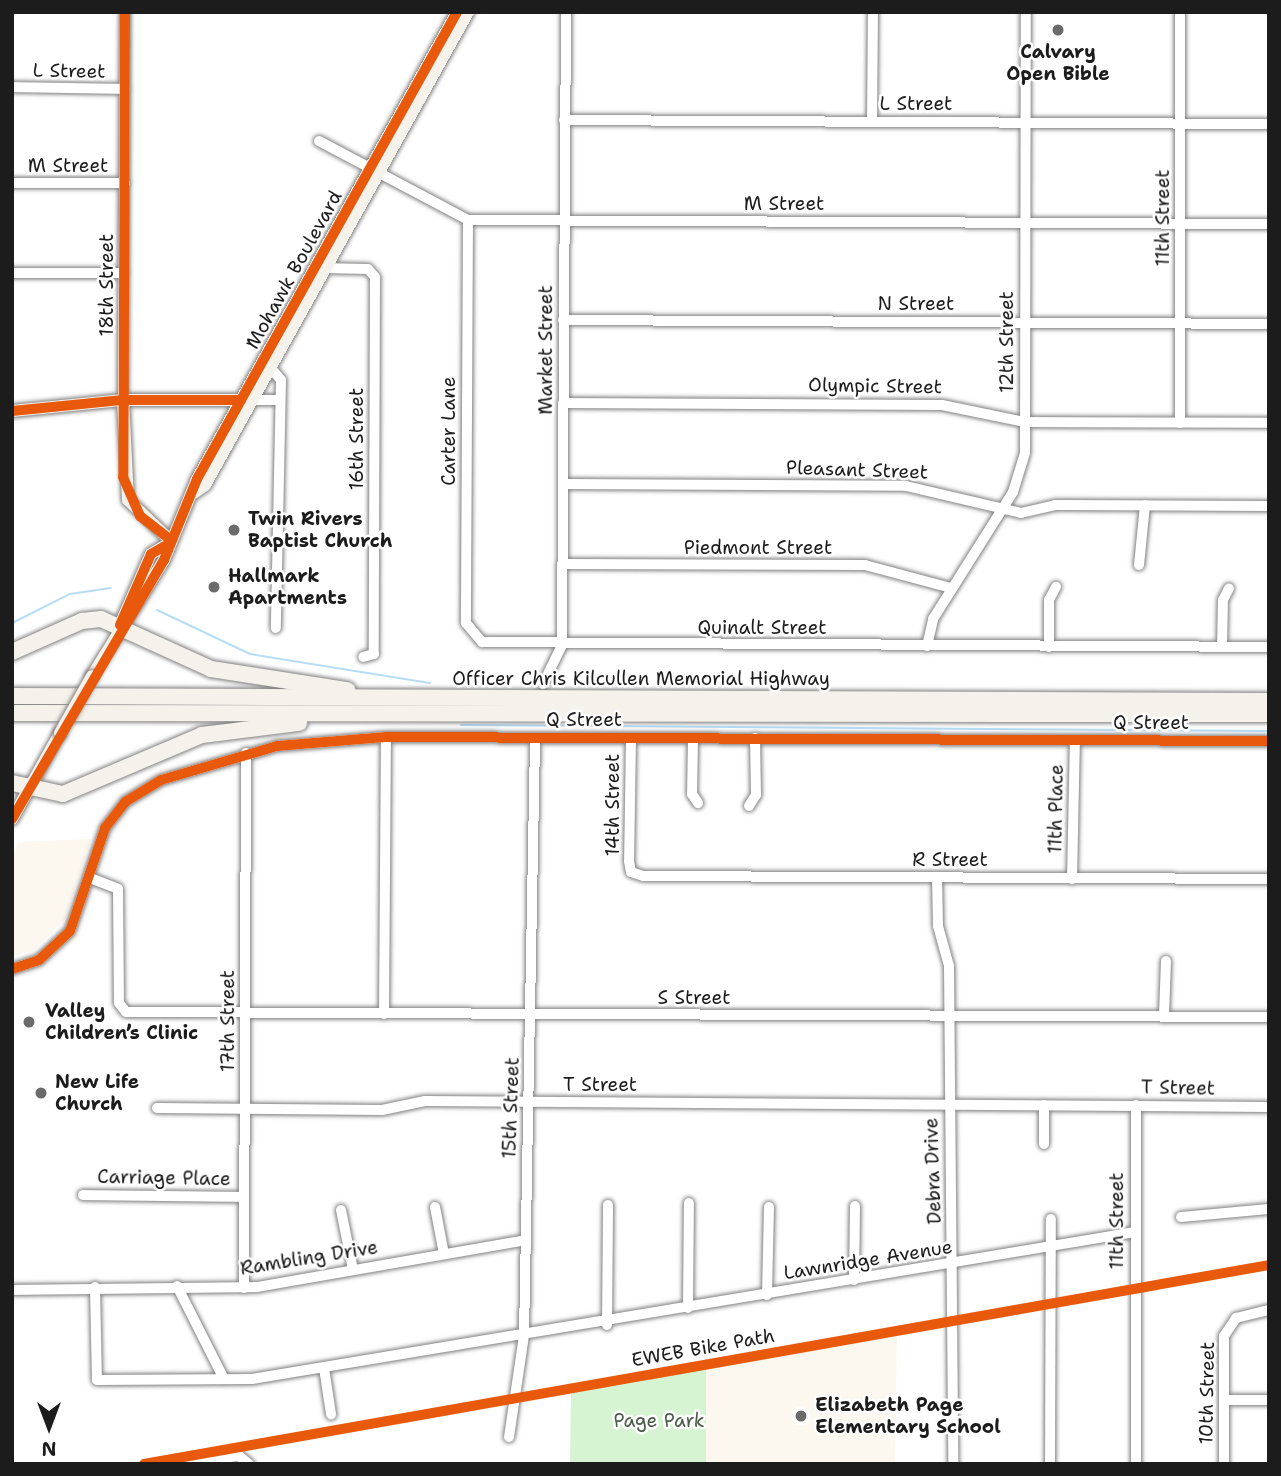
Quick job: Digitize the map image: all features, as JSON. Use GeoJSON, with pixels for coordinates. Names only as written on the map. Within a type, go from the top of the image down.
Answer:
{"type":"FeatureCollection","features":[{"type":"Feature","properties":{"kind":"highway"},"geometry":{"type":"LineString","coordinates":[[12,652],[82,621],[120,625],[211,669],[393,700]]}},
{"type":"Feature","properties":{"kind":"highway","name":"Officer Chris Kilcullen Memorial Highway"},"geometry":{"type":"LineString","coordinates":[[12,696],[393,700],[1269,701]]}},
{"type":"Feature","properties":{"kind":"highway","name":"Officer Chris Kilcullen Memorial Highway"},"geometry":{"type":"LineString","coordinates":[[12,713],[1269,714]]}},
{"type":"Feature","properties":{"kind":"highway"},"geometry":{"type":"LineString","coordinates":[[12,783],[27,791],[62,794],[87,786],[202,735],[382,713]]}},
{"type":"Feature","properties":{"kind":"main road","name":"Mohawk Boulevard"},"geometry":{"type":"LineString","coordinates":[[375,170],[457,12]]}},
{"type":"Feature","properties":{"kind":"main road","name":"Mohawk Boulevard"},"geometry":{"type":"LineString","coordinates":[[12,819],[120,625],[151,554],[167,542],[375,170],[468,12]]}},
{"type":"Feature","properties":{"kind":"main road","name":"Mohawk Boulevard"},"geometry":{"type":"LineString","coordinates":[[246,400],[270,368],[320,268]]}},
{"type":"Feature","properties":{"kind":"main road"},"geometry":{"type":"LineString","coordinates":[[12,411],[123,400],[246,400]]}},
{"type":"Feature","properties":{"kind":"main road","name":"18th Street"},"geometry":{"type":"LineString","coordinates":[[123,400],[128,500],[167,542]]}},
{"type":"Feature","properties":{"kind":"street","name":"18th Street"},"geometry":{"type":"LineString","coordinates":[[123,400],[125,12]]}},
{"type":"Feature","properties":{"kind":"street","name":"Market Street"},"geometry":{"type":"LineString","coordinates":[[543,684],[562,645],[566,12]]}},
{"type":"Feature","properties":{"kind":"street"},"geometry":{"type":"LineString","coordinates":[[872,122],[873,12]]}},
{"type":"Feature","properties":{"kind":"street","name":"12th Street"},"geometry":{"type":"LineString","coordinates":[[927,646],[951,588],[1002,510],[1025,453],[1026,12]]}},
{"type":"Feature","properties":{"kind":"street","name":"11th Street"},"geometry":{"type":"LineString","coordinates":[[1180,12],[1180,423]]}},
{"type":"Feature","properties":{"kind":"street","name":"L Street"},"geometry":{"type":"LineString","coordinates":[[12,88],[125,89]]}},
{"type":"Feature","properties":{"kind":"street","name":"L Street"},"geometry":{"type":"LineString","coordinates":[[564,120],[1269,124]]}},
{"type":"Feature","properties":{"kind":"street","name":"M Street"},"geometry":{"type":"LineString","coordinates":[[320,141],[468,220],[1269,224]]}},
{"type":"Feature","properties":{"kind":"street","name":"M Street"},"geometry":{"type":"LineString","coordinates":[[12,183],[125,183]]}},
{"type":"Feature","properties":{"kind":"street","name":"Carter Lane"},"geometry":{"type":"LineString","coordinates":[[468,220],[466,623],[476,638]]}},
{"type":"Feature","properties":{"kind":"street","name":"16th Street"},"geometry":{"type":"LineString","coordinates":[[320,268],[368,269],[375,277],[374,654],[363,657]]}},
{"type":"Feature","properties":{"kind":"street"},"geometry":{"type":"LineString","coordinates":[[12,273],[124,273]]}},
{"type":"Feature","properties":{"kind":"street","name":"N Street"},"geometry":{"type":"LineString","coordinates":[[563,320],[1269,324]]}},
{"type":"Feature","properties":{"kind":"street"},"geometry":{"type":"LineString","coordinates":[[270,368],[279,377],[281,400],[276,628]]}},
{"type":"Feature","properties":{"kind":"street"},"geometry":{"type":"LineString","coordinates":[[246,400],[281,400]]}},
{"type":"Feature","properties":{"kind":"street","name":"Olympic Street"},"geometry":{"type":"LineString","coordinates":[[563,403],[942,405],[1025,422],[1269,423]]}},
{"type":"Feature","properties":{"kind":"street","name":"Pleasant Street"},"geometry":{"type":"LineString","coordinates":[[562,484],[906,486],[1002,510],[1145,505],[1269,506]]}},
{"type":"Feature","properties":{"kind":"street"},"geometry":{"type":"LineString","coordinates":[[1139,565],[1145,505]]}},
{"type":"Feature","properties":{"kind":"street","name":"Piedmont Street"},"geometry":{"type":"LineString","coordinates":[[562,564],[865,565],[951,588]]}},
{"type":"Feature","properties":{"kind":"street"},"geometry":{"type":"LineString","coordinates":[[1049,646],[1049,600],[1056,587]]}},
{"type":"Feature","properties":{"kind":"street"},"geometry":{"type":"LineString","coordinates":[[1222,647],[1223,600],[1229,588]]}},
{"type":"Feature","properties":{"kind":"street","name":"Quinalt Street"},"geometry":{"type":"LineString","coordinates":[[476,638],[562,645],[1269,647]]}},
{"type":"Feature","properties":{"kind":"street"},"geometry":{"type":"LineString","coordinates":[[384,1014],[386,737]]}},
{"type":"Feature","properties":{"kind":"street","name":"Q Street"},"geometry":{"type":"LineString","coordinates":[[12,969],[39,960],[65,937],[90,878],[105,828],[141,789],[246,753],[386,737],[1269,741]]}},
{"type":"Feature","properties":{"kind":"street","name":"15th Street"},"geometry":{"type":"LineString","coordinates":[[509,1437],[524,1335],[527,1102],[535,1015],[535,738]]}},
{"type":"Feature","properties":{"kind":"street","name":"14th Street"},"geometry":{"type":"LineString","coordinates":[[631,738],[631,872]]}},
{"type":"Feature","properties":{"kind":"street"},"geometry":{"type":"LineString","coordinates":[[749,806],[756,795],[755,738]]}},
{"type":"Feature","properties":{"kind":"street"},"geometry":{"type":"LineString","coordinates":[[693,739],[692,794],[698,803]]}},
{"type":"Feature","properties":{"kind":"street","name":"11th Place"},"geometry":{"type":"LineString","coordinates":[[1072,879],[1075,740]]}},
{"type":"Feature","properties":{"kind":"street","name":"17th Street"},"geometry":{"type":"LineString","coordinates":[[244,1288],[246,753]]}},
{"type":"Feature","properties":{"kind":"street","name":"R Street"},"geometry":{"type":"LineString","coordinates":[[631,872],[1072,879],[1269,879]]}},
{"type":"Feature","properties":{"kind":"street","name":"Debra Drive"},"geometry":{"type":"LineString","coordinates":[[937,877],[947,1016],[947,1104],[953,1264],[953,1464]]}},
{"type":"Feature","properties":{"kind":"street","name":"S Street"},"geometry":{"type":"LineString","coordinates":[[90,878],[118,889],[120,1009],[246,1014],[1269,1017]]}},
{"type":"Feature","properties":{"kind":"street"},"geometry":{"type":"LineString","coordinates":[[1164,1015],[1166,961]]}},
{"type":"Feature","properties":{"kind":"street","name":"T Street"},"geometry":{"type":"LineString","coordinates":[[157,1108],[527,1102],[1269,1107]]}},
{"type":"Feature","properties":{"kind":"street"},"geometry":{"type":"LineString","coordinates":[[1044,1105],[1044,1144]]}},
{"type":"Feature","properties":{"kind":"street","name":"11th Street"},"geometry":{"type":"LineString","coordinates":[[1136,1105],[1136,1464]]}},
{"type":"Feature","properties":{"kind":"street","name":"Carriage Place"},"geometry":{"type":"LineString","coordinates":[[83,1195],[244,1197]]}},
{"type":"Feature","properties":{"kind":"street"},"geometry":{"type":"LineString","coordinates":[[688,1308],[689,1203]]}},
{"type":"Feature","properties":{"kind":"street"},"geometry":{"type":"LineString","coordinates":[[607,1325],[608,1205]]}},
{"type":"Feature","properties":{"kind":"street"},"geometry":{"type":"LineString","coordinates":[[855,1206],[855,1280]]}},
{"type":"Feature","properties":{"kind":"street"},"geometry":{"type":"LineString","coordinates":[[435,1207],[444,1254]]}},
{"type":"Feature","properties":{"kind":"street"},"geometry":{"type":"LineString","coordinates":[[767,1295],[769,1207]]}},
{"type":"Feature","properties":{"kind":"street"},"geometry":{"type":"LineString","coordinates":[[1181,1217],[1269,1209]]}},
{"type":"Feature","properties":{"kind":"street"},"geometry":{"type":"LineString","coordinates":[[341,1210],[353,1270]]}},
{"type":"Feature","properties":{"kind":"street"},"geometry":{"type":"LineString","coordinates":[[1049,1464],[1051,1219]]}},
{"type":"Feature","properties":{"kind":"street","name":"Lawnridge Avenue"},"geometry":{"type":"LineString","coordinates":[[95,1287],[97,1380],[225,1379],[324,1368],[524,1335],[607,1325],[688,1308],[1135,1232]]}},
{"type":"Feature","properties":{"kind":"street","name":"Rambling Drive"},"geometry":{"type":"LineString","coordinates":[[12,1290],[177,1286],[244,1288],[526,1240]]}},
{"type":"Feature","properties":{"kind":"street"},"geometry":{"type":"LineString","coordinates":[[177,1286],[225,1379]]}},
{"type":"Feature","properties":{"kind":"street","name":"10th Street"},"geometry":{"type":"LineString","coordinates":[[1224,1464],[1224,1400],[1229,1324],[1269,1310]]}},
{"type":"Feature","properties":{"kind":"street"},"geometry":{"type":"LineString","coordinates":[[324,1368],[331,1415]]}},
{"type":"Feature","properties":{"kind":"street"},"geometry":{"type":"LineString","coordinates":[[1224,1400],[1269,1400]]}},
{"type":"Feature","properties":{"kind":"street"},"geometry":{"type":"LineString","coordinates":[[181,1464],[247,1460]]}},
{"type":"Feature","properties":{"kind":"shaded area"},"geometry":{"type":"Polygon","coordinates":[[[91,839],[66,918],[34,950],[13,956],[12,857],[18,842],[91,839]]]}},
{"type":"Feature","properties":{"kind":"shaded area","name":"Elizabeth Page Elementary School"},"geometry":{"type":"Polygon","coordinates":[[[897,1333],[895,1464],[706,1464],[706,1369],[897,1333]]]}},
{"type":"Feature","properties":{"kind":"green space","name":"Page Park"},"geometry":{"type":"Polygon","coordinates":[[[706,1369],[706,1464],[570,1464],[571,1392],[706,1369]]]}},
{"type":"Feature","properties":{"kind":"waterway"},"geometry":{"type":"LineString","coordinates":[[12,623],[70,594],[111,588]]}},
{"type":"Feature","properties":{"kind":"waterway"},"geometry":{"type":"LineString","coordinates":[[157,610],[250,654],[430,683]]}},
{"type":"Feature","properties":{"kind":"waterway"},"geometry":{"type":"LineString","coordinates":[[461,725],[1269,731]]}},
{"type":"Feature","properties":{"kind":"cycle path"},"geometry":{"type":"LineString","coordinates":[[125,12],[123,477],[140,516],[169,539]]}},
{"type":"Feature","properties":{"kind":"cycle path"},"geometry":{"type":"LineString","coordinates":[[12,819],[164,560],[197,479],[457,12]]}},
{"type":"Feature","properties":{"kind":"cycle path"},"geometry":{"type":"LineString","coordinates":[[12,411],[123,400],[241,400]]}},
{"type":"Feature","properties":{"kind":"cycle path"},"geometry":{"type":"LineString","coordinates":[[120,625],[151,554],[165,546]]}},
{"type":"Feature","properties":{"kind":"cycle path"},"geometry":{"type":"LineString","coordinates":[[12,969],[39,960],[70,931],[105,828],[125,802],[161,780],[277,746],[386,737],[1269,741]]}},
{"type":"Feature","properties":{"kind":"cycle path","name":"EWEB Bike Path"},"geometry":{"type":"LineString","coordinates":[[144,1464],[1269,1265]]}},
{"type":"Feature","properties":{"kind":"place","name":"Calvary Open Bible"},"geometry":{"type":"Point","coordinates":[1058,30]}},
{"type":"Feature","properties":{"kind":"place","name":"Twin Rivers Baptist Church"},"geometry":{"type":"Point","coordinates":[234,530]}},
{"type":"Feature","properties":{"kind":"place","name":"Hallmark Apartments"},"geometry":{"type":"Point","coordinates":[214,587]}},
{"type":"Feature","properties":{"kind":"place","name":"Valley Children’s Clinic"},"geometry":{"type":"Point","coordinates":[29,1022]}},
{"type":"Feature","properties":{"kind":"place","name":"New Life Church"},"geometry":{"type":"Point","coordinates":[41,1093]}},
{"type":"Feature","properties":{"kind":"place","name":"Elizabeth Page Elementary School"},"geometry":{"type":"Point","coordinates":[801,1416]}}]}
